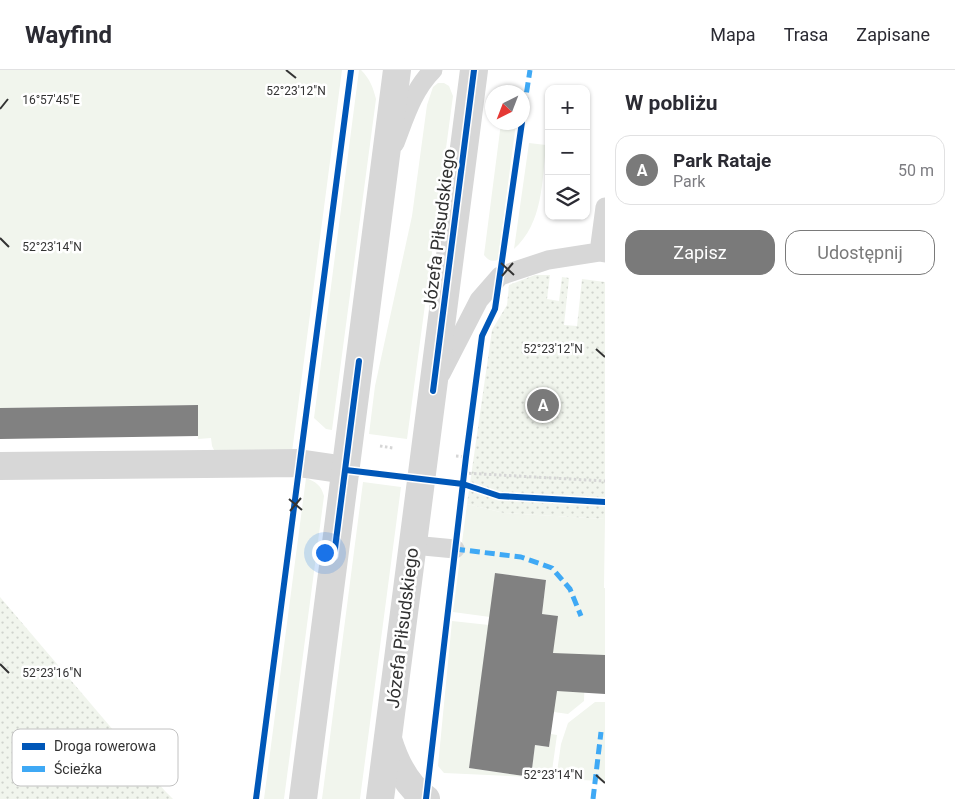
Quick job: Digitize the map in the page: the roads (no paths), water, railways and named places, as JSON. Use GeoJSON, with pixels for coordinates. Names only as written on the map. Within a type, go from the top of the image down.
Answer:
{"type":"FeatureCollection","features":[{"type":"Feature","properties":{"kind":"street"},"geometry":{"type":"LineString","coordinates":[[303,799],[397,70]]}},
{"type":"Feature","properties":{"kind":"street","name":"Józefa Piłsudskiego"},"geometry":{"type":"LineString","coordinates":[[380,799],[474,70]]}},
{"type":"Feature","properties":{"kind":"street"},"geometry":{"type":"LineString","coordinates":[[0,466],[298,463],[346,470]]}},
{"type":"Feature","properties":{"kind":"street"},"geometry":{"type":"LineString","coordinates":[[388,739],[396,760],[413,788],[426,799],[434,799]]}},
{"type":"Feature","properties":{"kind":"lane"},"geometry":{"type":"LineString","coordinates":[[385,167],[415,93],[433,70]]}},
{"type":"Feature","properties":{"kind":"lane"},"geometry":{"type":"LineString","coordinates":[[433,391],[478,300],[500,276],[548,260],[602,252],[605,207]]}},
{"type":"Feature","properties":{"kind":"lane"},"geometry":{"type":"LineString","coordinates":[[413,545],[456,549]]}},
{"type":"Feature","properties":{"kind":"place","name":"Park Rataje"},"geometry":{"type":"Point","coordinates":[543,405]}}]}
